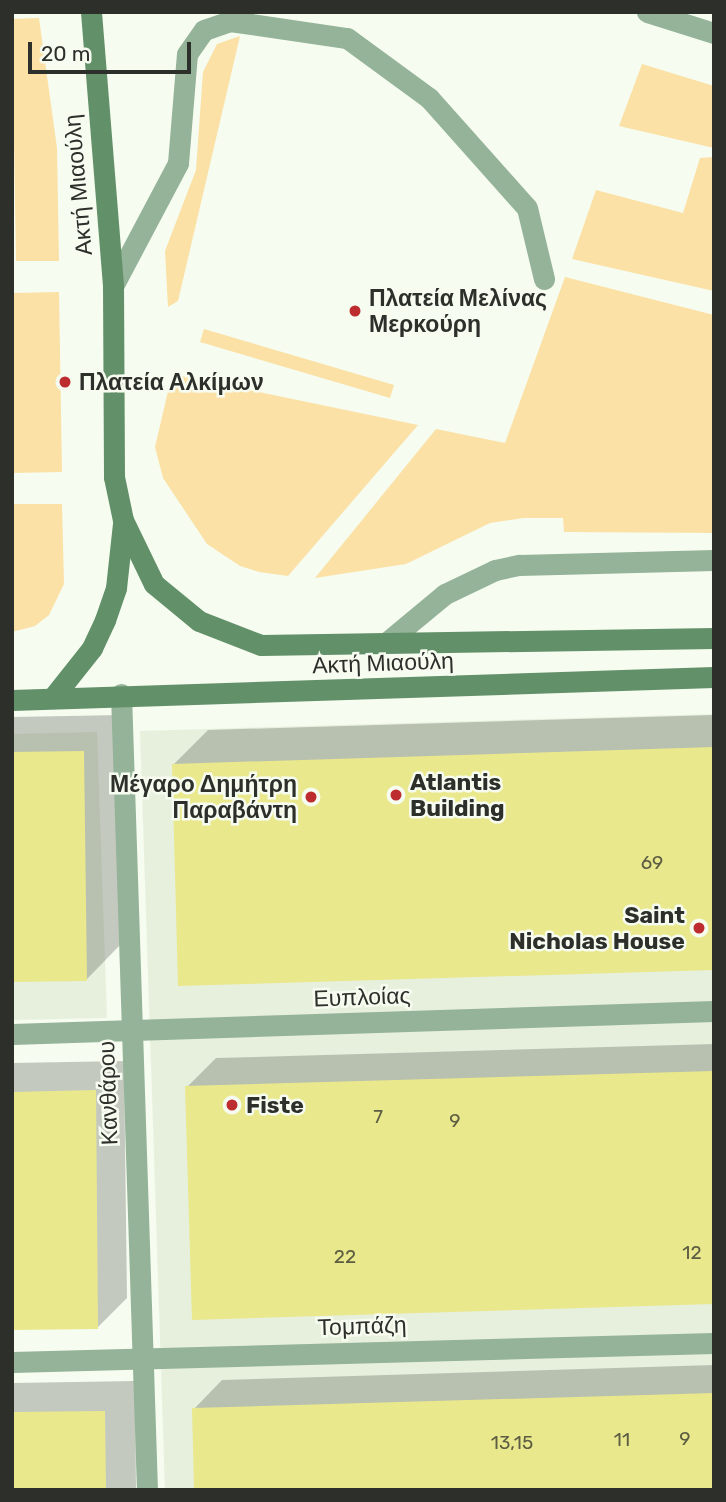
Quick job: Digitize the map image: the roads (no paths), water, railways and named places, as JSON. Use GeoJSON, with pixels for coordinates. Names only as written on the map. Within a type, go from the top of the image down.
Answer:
{"type":"FeatureCollection","features":[{"type":"Feature","properties":{"kind":"main road","name":"Ακτή Μιαούλη"},"geometry":{"type":"LineString","coordinates":[[91,12],[113,286],[114,477],[123,520],[154,584],[199,621],[261,645],[714,638]]}},
{"type":"Feature","properties":{"kind":"main road","name":"Ακτή Μιαούλη"},"geometry":{"type":"LineString","coordinates":[[54,696],[92,648],[105,620],[120,565],[123,520]]}},
{"type":"Feature","properties":{"kind":"main road","name":"Ακτή Μιαούλη"},"geometry":{"type":"LineString","coordinates":[[12,700],[54,696],[293,693],[714,677]]}},
{"type":"Feature","properties":{"kind":"street"},"geometry":{"type":"LineString","coordinates":[[647,12],[714,33]]}},
{"type":"Feature","properties":{"kind":"street"},"geometry":{"type":"LineString","coordinates":[[113,286],[178,163],[187,54],[204,30],[230,21],[347,38],[429,98],[527,208],[544,279]]}},
{"type":"Feature","properties":{"kind":"street"},"geometry":{"type":"LineString","coordinates":[[387,642],[444,594],[495,570],[519,565],[714,560]]}},
{"type":"Feature","properties":{"kind":"street","name":"Κανθάρου"},"geometry":{"type":"LineString","coordinates":[[121,694],[147,1490]]}},
{"type":"Feature","properties":{"kind":"street","name":"Ευπλοίας"},"geometry":{"type":"LineString","coordinates":[[12,1034],[714,1012]]}},
{"type":"Feature","properties":{"kind":"street","name":"Τομπάζη"},"geometry":{"type":"LineString","coordinates":[[12,1362],[714,1343]]}},
{"type":"Feature","properties":{"kind":"place","name":"Πλατεία Μελίνας Μερκούρη"},"geometry":{"type":"Point","coordinates":[355,311]}},
{"type":"Feature","properties":{"kind":"place","name":"Πλατεία Αλκίμων"},"geometry":{"type":"Point","coordinates":[65,382]}},
{"type":"Feature","properties":{"kind":"place","name":"Atlantis Building"},"geometry":{"type":"Point","coordinates":[396,795]}},
{"type":"Feature","properties":{"kind":"place","name":"Μέγαρο Δημήτρη Παραβάντη"},"geometry":{"type":"Point","coordinates":[311,797]}},
{"type":"Feature","properties":{"kind":"place","name":"Saint Nicholas House"},"geometry":{"type":"Point","coordinates":[699,928]}},
{"type":"Feature","properties":{"kind":"place","name":"Fiste"},"geometry":{"type":"Point","coordinates":[232,1105]}}]}
